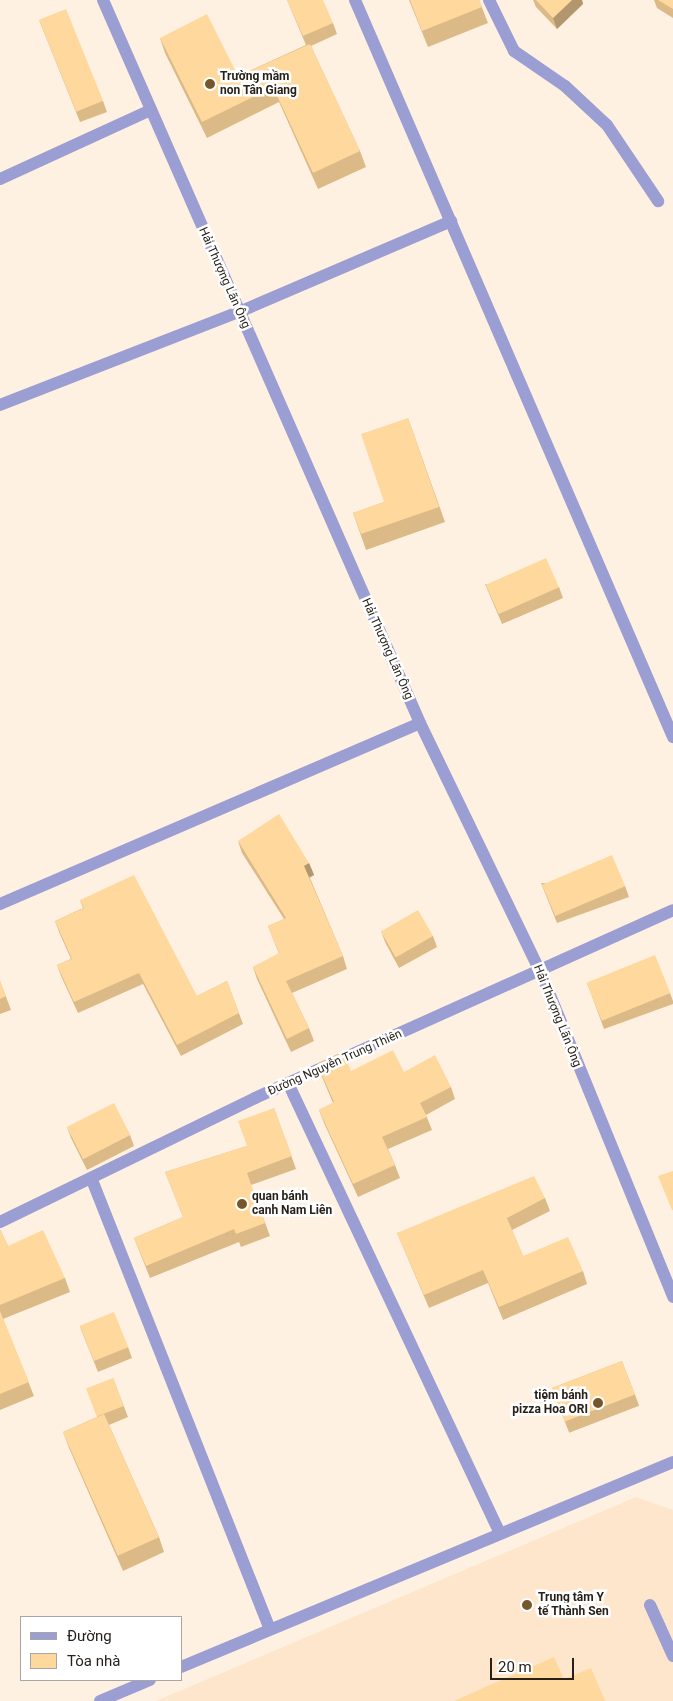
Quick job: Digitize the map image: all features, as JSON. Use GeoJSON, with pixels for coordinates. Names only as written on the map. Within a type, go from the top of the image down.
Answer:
{"type":"FeatureCollection","features":[{"type":"Feature","properties":{"kind":"street","name":"Hải Thượng Lãn Ông"},"geometry":{"type":"LineString","coordinates":[[102,0],[420,722],[540,973],[673,1297]]}},
{"type":"Feature","properties":{"kind":"street"},"geometry":{"type":"LineString","coordinates":[[355,0],[673,738]]}},
{"type":"Feature","properties":{"kind":"street"},"geometry":{"type":"LineString","coordinates":[[489,0],[514,51],[607,125],[658,200]]}},
{"type":"Feature","properties":{"kind":"street"},"geometry":{"type":"LineString","coordinates":[[0,179],[151,110]]}},
{"type":"Feature","properties":{"kind":"street"},"geometry":{"type":"LineString","coordinates":[[0,405],[239,312],[451,221]]}},
{"type":"Feature","properties":{"kind":"street"},"geometry":{"type":"LineString","coordinates":[[0,904],[420,722]]}},
{"type":"Feature","properties":{"kind":"street","name":"Đường Nguyễn Trung Thiên"},"geometry":{"type":"LineString","coordinates":[[0,1222],[92,1180],[142,1151],[288,1083],[540,973],[673,910]]}},
{"type":"Feature","properties":{"kind":"street"},"geometry":{"type":"LineString","coordinates":[[288,1083],[500,1532]]}},
{"type":"Feature","properties":{"kind":"street"},"geometry":{"type":"LineString","coordinates":[[92,1180],[270,1630]]}},
{"type":"Feature","properties":{"kind":"street"},"geometry":{"type":"LineString","coordinates":[[182,1667],[500,1532],[673,1462]]}},
{"type":"Feature","properties":{"kind":"street"},"geometry":{"type":"LineString","coordinates":[[650,1605],[673,1656]]}},
{"type":"Feature","properties":{"kind":"street"},"geometry":{"type":"LineString","coordinates":[[100,1701],[148,1681]]}},
{"type":"Feature","properties":{"kind":"shaded area","name":"Trung tâm Y tế Thành Sen"},"geometry":{"type":"Polygon","coordinates":[[[636,1497],[673,1510],[673,1701],[156,1701],[636,1497]]]}},
{"type":"Feature","properties":{"kind":"building"},"geometry":{"type":"Polygon","coordinates":[[[287,0],[323,0],[333,23],[303,36],[287,0]]]}},
{"type":"Feature","properties":{"kind":"building"},"geometry":{"type":"Polygon","coordinates":[[[410,0],[479,0],[482,7],[422,31],[410,0]]]}},
{"type":"Feature","properties":{"kind":"building"},"geometry":{"type":"Polygon","coordinates":[[[536,0],[572,0],[553,18],[536,0]]]}},
{"type":"Feature","properties":{"kind":"building"},"geometry":{"type":"Polygon","coordinates":[[[658,0],[673,0],[673,9],[658,0]]]}},
{"type":"Feature","properties":{"kind":"building"},"geometry":{"type":"Polygon","coordinates":[[[66,9],[103,101],[76,112],[39,20],[66,9]]]}},
{"type":"Feature","properties":{"kind":"building"},"geometry":{"type":"Polygon","coordinates":[[[207,14],[238,76],[310,44],[360,151],[313,173],[273,87],[202,122],[160,38],[207,14]]]}},
{"type":"Feature","properties":{"kind":"building"},"geometry":{"type":"Polygon","coordinates":[[[408,418],[439,507],[361,534],[353,513],[384,502],[361,434],[408,418]]]}},
{"type":"Feature","properties":{"kind":"building"},"geometry":{"type":"Polygon","coordinates":[[[546,558],[559,587],[499,614],[486,585],[546,558]]]}},
{"type":"Feature","properties":{"kind":"building"},"geometry":{"type":"Polygon","coordinates":[[[279,814],[309,863],[304,866],[343,956],[286,981],[309,1028],[287,1039],[253,967],[279,953],[268,926],[286,918],[238,841],[279,814]]]}},
{"type":"Feature","properties":{"kind":"building"},"geometry":{"type":"Polygon","coordinates":[[[612,855],[625,886],[555,916],[542,885],[612,855]]]}},
{"type":"Feature","properties":{"kind":"building"},"geometry":{"type":"Polygon","coordinates":[[[134,875],[197,996],[227,981],[239,1013],[177,1045],[139,973],[74,1002],[57,965],[72,959],[55,921],[84,908],[80,900],[134,875]]]}},
{"type":"Feature","properties":{"kind":"building"},"geometry":{"type":"Polygon","coordinates":[[[418,910],[433,936],[396,957],[381,931],[418,910]]]}},
{"type":"Feature","properties":{"kind":"building"},"geometry":{"type":"Polygon","coordinates":[[[655,955],[670,993],[602,1021],[586,983],[655,955]]]}},
{"type":"Feature","properties":{"kind":"building"},"geometry":{"type":"Polygon","coordinates":[[[0,981],[6,996],[0,999],[0,981]]]}},
{"type":"Feature","properties":{"kind":"building"},"geometry":{"type":"Polygon","coordinates":[[[393,1050],[404,1072],[435,1055],[451,1087],[420,1103],[427,1117],[382,1137],[395,1165],[353,1184],[319,1110],[334,1102],[317,1064],[343,1052],[351,1071],[393,1050]]]}},
{"type":"Feature","properties":{"kind":"building"},"geometry":{"type":"Polygon","coordinates":[[[114,1103],[130,1135],[83,1159],[67,1127],[114,1103]]]}},
{"type":"Feature","properties":{"kind":"building"},"geometry":{"type":"Polygon","coordinates":[[[274,1108],[292,1156],[247,1173],[265,1223],[236,1234],[234,1229],[146,1266],[134,1238],[183,1217],[165,1172],[247,1146],[238,1121],[274,1108]]]}},
{"type":"Feature","properties":{"kind":"building"},"geometry":{"type":"Polygon","coordinates":[[[673,1171],[673,1210],[672,1210],[658,1176],[673,1171]]]}},
{"type":"Feature","properties":{"kind":"building"},"geometry":{"type":"Polygon","coordinates":[[[534,1176],[545,1198],[507,1218],[523,1256],[568,1237],[583,1271],[499,1307],[483,1270],[424,1295],[397,1233],[534,1176]]]}},
{"type":"Feature","properties":{"kind":"building"},"geometry":{"type":"Polygon","coordinates":[[[0,1229],[8,1246],[43,1230],[65,1278],[0,1305],[0,1229]]]}},
{"type":"Feature","properties":{"kind":"building"},"geometry":{"type":"Polygon","coordinates":[[[0,1311],[29,1382],[0,1394],[0,1311]]]}},
{"type":"Feature","properties":{"kind":"building"},"geometry":{"type":"Polygon","coordinates":[[[114,1312],[128,1347],[94,1361],[80,1326],[114,1312]]]}},
{"type":"Feature","properties":{"kind":"building","name":"tiệm bánh pizza Hoa ORI"},"geometry":{"type":"Polygon","coordinates":[[[622,1361],[635,1395],[565,1421],[552,1388],[622,1361]]]}},
{"type":"Feature","properties":{"kind":"building"},"geometry":{"type":"Polygon","coordinates":[[[113,1378],[124,1406],[97,1416],[86,1388],[113,1378]]]}},
{"type":"Feature","properties":{"kind":"building"},"geometry":{"type":"Polygon","coordinates":[[[104,1414],[159,1537],[118,1556],[63,1432],[104,1414]]]}},
{"type":"Feature","properties":{"kind":"building"},"geometry":{"type":"Polygon","coordinates":[[[554,1657],[564,1679],[591,1668],[605,1701],[454,1701],[554,1657]]]}},
{"type":"Feature","properties":{"kind":"place","name":"Trường mầm non Tân Giang"},"geometry":{"type":"Point","coordinates":[210,84]}},
{"type":"Feature","properties":{"kind":"place","name":"quan bánh canh Nam Liên"},"geometry":{"type":"Point","coordinates":[242,1204]}},
{"type":"Feature","properties":{"kind":"place","name":"tiệm bánh pizza Hoa ORI"},"geometry":{"type":"Point","coordinates":[598,1403]}},
{"type":"Feature","properties":{"kind":"place","name":"Trung tâm Y tế Thành Sen"},"geometry":{"type":"Point","coordinates":[527,1605]}}]}
